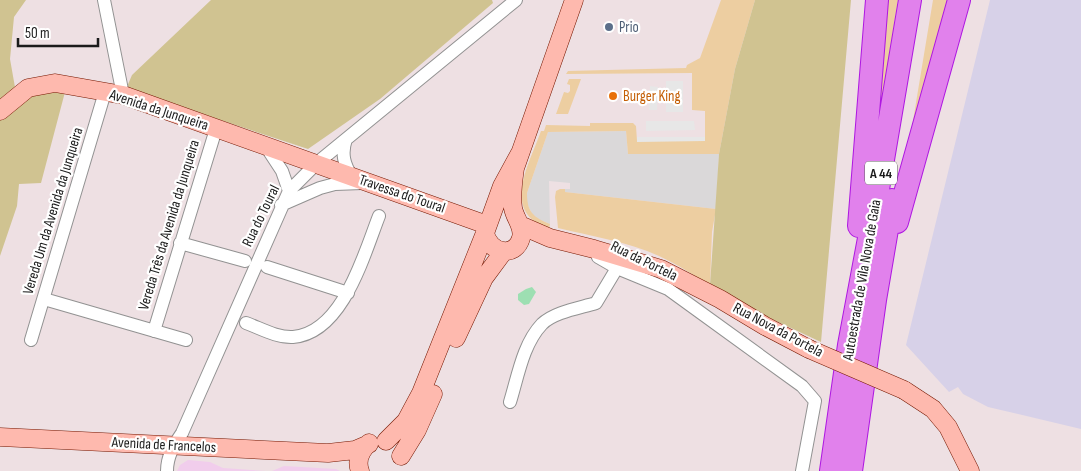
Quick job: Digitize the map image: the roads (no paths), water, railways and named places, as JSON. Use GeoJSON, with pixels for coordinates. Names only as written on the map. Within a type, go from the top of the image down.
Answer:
{"type":"FeatureCollection","features":[{"type":"Feature","properties":{"kind":"highway"},"geometry":{"type":"LineString","coordinates":[[849,346],[877,0]]}},
{"type":"Feature","properties":{"kind":"highway","name":"Autoestrada de Vila Nova de Gaia"},"geometry":{"type":"LineString","coordinates":[[831,471],[849,346],[910,0]]}},
{"type":"Feature","properties":{"kind":"highway","name":"Autoestrada de Vila Nova de Gaia"},"geometry":{"type":"LineString","coordinates":[[851,471],[875,300],[925,0]]}},
{"type":"Feature","properties":{"kind":"highway"},"geometry":{"type":"LineString","coordinates":[[875,300],[959,0]]}},
{"type":"Feature","properties":{"kind":"main road"},"geometry":{"type":"LineString","coordinates":[[401,464],[423,419],[465,318],[484,278],[522,236],[512,198],[515,168],[570,3]]}},
{"type":"Feature","properties":{"kind":"main road","name":"Avenida da Junqueira"},"geometry":{"type":"LineString","coordinates":[[0,111],[28,88],[55,83],[123,95],[317,163]]}},
{"type":"Feature","properties":{"kind":"main road"},"geometry":{"type":"LineString","coordinates":[[360,470],[358,461],[360,454],[406,421],[415,408],[428,380],[502,186],[520,154]]}},
{"type":"Feature","properties":{"kind":"main road","name":"Travessa do Toural"},"geometry":{"type":"LineString","coordinates":[[317,163],[488,226]]}},
{"type":"Feature","properties":{"kind":"main road"},"geometry":{"type":"LineString","coordinates":[[511,248],[493,248],[486,239],[488,226],[495,217],[506,215],[518,222]]}},
{"type":"Feature","properties":{"kind":"main road","name":"Rua Nova da Portela"},"geometry":{"type":"LineString","coordinates":[[518,222],[550,238],[661,269],[720,299],[809,349],[904,390],[933,409],[948,427],[970,471]]}},
{"type":"Feature","properties":{"kind":"main road","name":"Rua Nova da Portela"},"geometry":{"type":"LineString","coordinates":[[511,248],[550,238]]}},
{"type":"Feature","properties":{"kind":"main road","name":"Avenida de Francelos"},"geometry":{"type":"LineString","coordinates":[[0,437],[328,452],[355,450],[377,442]]}},
{"type":"Feature","properties":{"kind":"main road"},"geometry":{"type":"LineString","coordinates":[[377,442],[396,447],[401,464]]}},
{"type":"Feature","properties":{"kind":"main road","name":"Avenida de Francelos"},"geometry":{"type":"LineString","coordinates":[[328,452],[353,464],[360,470]]}},
{"type":"Feature","properties":{"kind":"street"},"geometry":{"type":"LineString","coordinates":[[104,0],[123,95]]}},
{"type":"Feature","properties":{"kind":"street","name":"Rua do Toural"},"geometry":{"type":"LineString","coordinates":[[167,471],[167,464],[173,446],[182,433],[281,205],[289,191],[317,163],[516,0]]}},
{"type":"Feature","properties":{"kind":"street","name":"Vereda Um da Avenida da Junqueira"},"geometry":{"type":"LineString","coordinates":[[31,340],[105,92]]}},
{"type":"Feature","properties":{"kind":"street","name":"Vereda Três da Avenida da Junqueira"},"geometry":{"type":"LineString","coordinates":[[154,330],[216,129]]}},
{"type":"Feature","properties":{"kind":"street"},"geometry":{"type":"LineString","coordinates":[[346,139],[343,158],[346,166],[361,180]]}},
{"type":"Feature","properties":{"kind":"street"},"geometry":{"type":"LineString","coordinates":[[265,145],[282,171],[289,191]]}},
{"type":"Feature","properties":{"kind":"street"},"geometry":{"type":"LineString","coordinates":[[281,205],[320,188],[361,180]]}},
{"type":"Feature","properties":{"kind":"street"},"geometry":{"type":"LineString","coordinates":[[246,323],[280,336],[293,337],[312,332],[325,323],[348,293],[379,216]]}},
{"type":"Feature","properties":{"kind":"street"},"geometry":{"type":"LineString","coordinates":[[180,243],[245,261]]}},
{"type":"Feature","properties":{"kind":"street","name":"Rua da Portela"},"geometry":{"type":"LineString","coordinates":[[594,249],[598,257],[617,268],[668,289],[802,386],[815,401],[802,471]]}},
{"type":"Feature","properties":{"kind":"street"},"geometry":{"type":"LineString","coordinates":[[267,267],[348,293]]}},
{"type":"Feature","properties":{"kind":"street"},"geometry":{"type":"LineString","coordinates":[[510,402],[528,343],[543,323],[565,312],[596,303],[617,268]]}},
{"type":"Feature","properties":{"kind":"street"},"geometry":{"type":"LineString","coordinates":[[44,299],[186,340]]}},
{"type":"Feature","properties":{"kind":"place","name":"Prio"},"geometry":{"type":"Point","coordinates":[609,27]}},
{"type":"Feature","properties":{"kind":"place","name":"Burger King"},"geometry":{"type":"Point","coordinates":[613,96]}}]}
